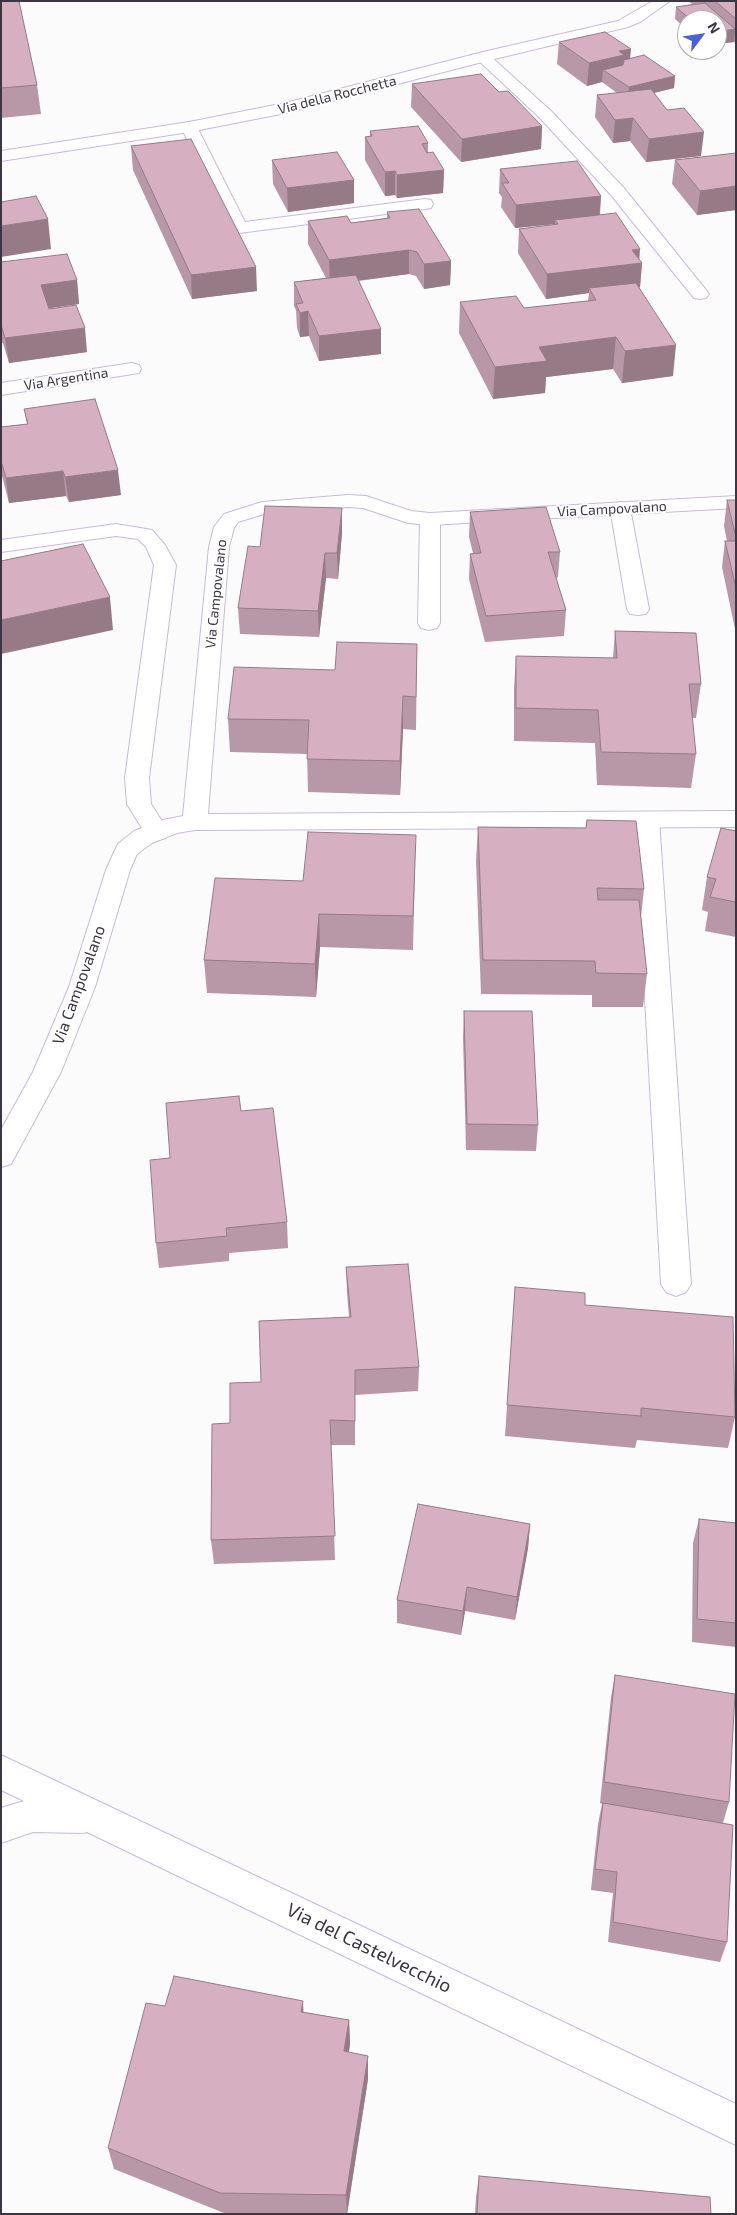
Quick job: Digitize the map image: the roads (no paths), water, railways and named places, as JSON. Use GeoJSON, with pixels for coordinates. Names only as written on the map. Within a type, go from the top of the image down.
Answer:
{"type":"FeatureCollection","features":[{"type":"Feature","properties":{"kind":"street","name":"Via della Rocchetta"},"geometry":{"type":"LineString","coordinates":[[1,156],[189,127],[286,108],[483,57],[623,24],[635,19],[663,1]]}},
{"type":"Feature","properties":{"kind":"street"},"geometry":{"type":"LineString","coordinates":[[483,57],[545,114],[616,191],[700,294]]}},
{"type":"Feature","properties":{"kind":"street"},"geometry":{"type":"LineString","coordinates":[[189,127],[239,228],[425,204]]}},
{"type":"Feature","properties":{"kind":"street","name":"Via Argentina"},"geometry":{"type":"LineString","coordinates":[[1,389],[132,368]]}},
{"type":"Feature","properties":{"kind":"street","name":"Via Campovalano"},"geometry":{"type":"LineString","coordinates":[[195,822],[219,547],[224,527],[231,518],[262,508],[348,501],[366,502],[408,517],[430,519],[736,502]]}},
{"type":"Feature","properties":{"kind":"street"},"geometry":{"type":"LineString","coordinates":[[620,508],[638,609]]}},
{"type":"Feature","properties":{"kind":"street"},"geometry":{"type":"LineString","coordinates":[[429,622],[430,519]]}},
{"type":"Feature","properties":{"kind":"street"},"geometry":{"type":"LineString","coordinates":[[1,546],[116,530],[144,534],[155,545],[164,565],[137,778],[140,804],[157,832]]}},
{"type":"Feature","properties":{"kind":"street","name":"Via Campovalano"},"geometry":{"type":"LineString","coordinates":[[1,1156],[47,1072],[82,987],[118,870],[128,850],[144,837],[195,822],[736,819]]}},
{"type":"Feature","properties":{"kind":"street"},"geometry":{"type":"LineString","coordinates":[[646,820],[676,1284]]}},
{"type":"Feature","properties":{"kind":"street","name":"Via del Castelvecchio"},"geometry":{"type":"LineString","coordinates":[[1,1772],[736,2125]]}},
{"type":"Feature","properties":{"kind":"street"},"geometry":{"type":"LineString","coordinates":[[1,1826],[33,1815],[94,1816]]}}]}
